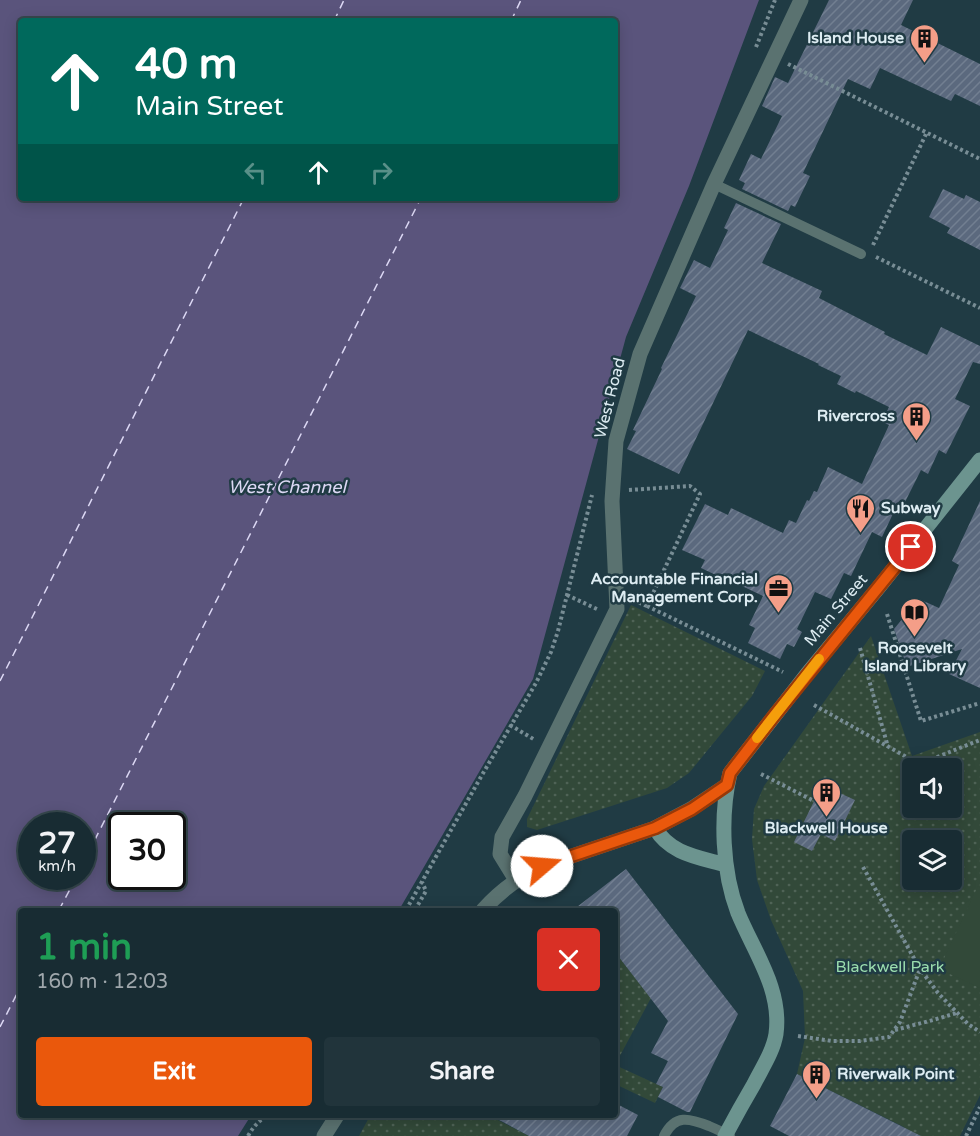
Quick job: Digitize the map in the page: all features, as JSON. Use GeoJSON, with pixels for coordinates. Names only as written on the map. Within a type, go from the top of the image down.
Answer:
{"type":"FeatureCollection","features":[{"type":"Feature","properties":{"kind":"street","name":"West Road"},"geometry":{"type":"LineString","coordinates":[[516,880],[500,854],[502,837],[525,796],[617,609],[612,501],[616,441],[640,354],[714,184],[801,0]]}},
{"type":"Feature","properties":{"kind":"street","name":"Main Street"},"geometry":{"type":"LineString","coordinates":[[727,1135],[771,1051],[776,1032],[776,1007],[771,984],[738,911],[726,865],[724,844],[727,785],[730,773],[980,460]]}},
{"type":"Feature","properties":{"kind":"street","name":"Main Street"},"geometry":{"type":"LineString","coordinates":[[655,828],[692,809],[727,785]]}},
{"type":"Feature","properties":{"kind":"street"},"geometry":{"type":"LineString","coordinates":[[485,908],[516,880],[542,866],[655,828],[668,845],[726,865]]}},
{"type":"Feature","properties":{"kind":"street"},"geometry":{"type":"LineString","coordinates":[[324,1136],[335,1118]]}},
{"type":"Feature","properties":{"kind":"lane"},"geometry":{"type":"LineString","coordinates":[[714,184],[861,255]]}},
{"type":"Feature","properties":{"kind":"lane"},"geometry":{"type":"LineString","coordinates":[[664,1136],[673,1124],[684,1119],[692,1119],[727,1135]]}},
{"type":"Feature","properties":{"kind":"path"},"geometry":{"type":"LineString","coordinates":[[774,57],[980,159]]}},
{"type":"Feature","properties":{"kind":"path"},"geometry":{"type":"LineString","coordinates":[[927,132],[869,253],[980,308]]}},
{"type":"Feature","properties":{"kind":"path"},"geometry":{"type":"LineString","coordinates":[[613,491],[690,486],[700,494],[647,606]]}},
{"type":"Feature","properties":{"kind":"path"},"geometry":{"type":"LineString","coordinates":[[616,592],[783,672]]}},
{"type":"Feature","properties":{"kind":"path"},"geometry":{"type":"LineString","coordinates":[[567,595],[582,602]]}},
{"type":"Feature","properties":{"kind":"path"},"geometry":{"type":"LineString","coordinates":[[887,614],[921,721],[980,703]]}},
{"type":"Feature","properties":{"kind":"path"},"geometry":{"type":"LineString","coordinates":[[860,648],[888,747]]}},
{"type":"Feature","properties":{"kind":"path"},"geometry":{"type":"LineString","coordinates":[[814,705],[912,760],[927,761],[980,740]]}},
{"type":"Feature","properties":{"kind":"path"},"geometry":{"type":"LineString","coordinates":[[510,725],[548,748]]}},
{"type":"Feature","properties":{"kind":"path"},"geometry":{"type":"LineString","coordinates":[[761,774],[814,801]]}},
{"type":"Feature","properties":{"kind":"path"},"geometry":{"type":"LineString","coordinates":[[863,867],[920,969],[957,1013],[980,1032]]}},
{"type":"Feature","properties":{"kind":"path"},"geometry":{"type":"LineString","coordinates":[[419,908],[426,891],[422,881]]}},
{"type":"Feature","properties":{"kind":"path"},"geometry":{"type":"LineString","coordinates":[[798,1036],[832,1041],[860,1041],[889,1037],[900,1022],[920,969],[943,960]]}},
{"type":"Feature","properties":{"kind":"path"},"geometry":{"type":"LineString","coordinates":[[894,1030],[957,1013]]}},
{"type":"Feature","properties":{"kind":"path"},"geometry":{"type":"LineString","coordinates":[[966,1136],[980,1107]]}},
{"type":"Feature","properties":{"kind":"path"},"geometry":{"type":"LineString","coordinates":[[248,1136],[260,1118]]}},
{"type":"Feature","properties":{"kind":"green space"},"geometry":{"type":"Polygon","coordinates":[[[631,605],[765,671],[752,696],[689,773],[667,788],[537,830],[527,827],[527,819],[631,605]]]}},
{"type":"Feature","properties":{"kind":"green space","name":"Blackwell Park"},"geometry":{"type":"Polygon","coordinates":[[[871,636],[912,756],[980,732],[980,1095],[960,1136],[909,1136],[910,1134],[904,1127],[797,1074],[805,1038],[803,991],[771,920],[757,880],[752,839],[754,809],[764,786],[871,636]]]}},
{"type":"Feature","properties":{"kind":"green space"},"geometry":{"type":"Polygon","coordinates":[[[978,886],[980,888],[980,988],[939,969],[978,886]]]}},
{"type":"Feature","properties":{"kind":"green space"},"geometry":{"type":"Polygon","coordinates":[[[618,956],[651,998],[618,1059],[618,956]]]}},
{"type":"Feature","properties":{"kind":"green space"},"geometry":{"type":"Polygon","coordinates":[[[618,1066],[663,1087],[655,1103],[618,1085],[618,1066]]]}},
{"type":"Feature","properties":{"kind":"green space"},"geometry":{"type":"Polygon","coordinates":[[[369,1118],[494,1118],[529,1136],[359,1136],[369,1118]]]}},
{"type":"Feature","properties":{"kind":"water","name":"West Channel"},"geometry":{"type":"Polygon","coordinates":[[[0,0],[759,0],[689,186],[626,337],[533,679],[400,908],[18,908],[18,1118],[249,1118],[238,1136],[0,1136],[0,0]]]}},
{"type":"Feature","properties":{"kind":"building"},"geometry":{"type":"Polygon","coordinates":[[[829,0],[913,0],[901,25],[980,64],[980,106],[955,94],[951,101],[880,68],[870,89],[848,79],[803,173],[810,176],[795,207],[791,205],[788,211],[742,189],[745,183],[739,180],[751,154],[761,159],[782,116],[762,106],[775,77],[788,83],[829,0]]]}},
{"type":"Feature","properties":{"kind":"building"},"geometry":{"type":"Polygon","coordinates":[[[943,189],[964,199],[966,195],[980,202],[980,250],[947,233],[950,228],[929,217],[943,189]]]}},
{"type":"Feature","properties":{"kind":"building","name":"Rivercross"},"geometry":{"type":"Polygon","coordinates":[[[736,203],[781,224],[762,263],[822,291],[819,298],[927,355],[941,327],[980,346],[980,364],[973,362],[955,399],[970,406],[946,454],[939,450],[928,474],[921,470],[904,504],[899,501],[882,537],[872,532],[851,576],[844,573],[831,599],[815,592],[797,629],[802,632],[794,647],[787,644],[780,659],[748,643],[755,628],[749,625],[763,596],[701,568],[705,560],[682,550],[705,504],[728,515],[731,508],[783,533],[789,520],[796,523],[807,500],[809,501],[814,491],[817,492],[828,467],[862,484],[889,425],[882,422],[889,407],[837,384],[841,376],[748,330],[679,474],[627,449],[636,431],[633,430],[696,296],[680,288],[694,260],[710,268],[728,230],[724,228],[736,203]]]}},
{"type":"Feature","properties":{"kind":"building"},"geometry":{"type":"Polygon","coordinates":[[[980,501],[980,688],[949,674],[962,649],[907,667],[894,629],[919,599],[939,608],[959,565],[952,561],[980,501]]]}},
{"type":"Feature","properties":{"kind":"building","name":"Blackwell House"},"geometry":{"type":"Polygon","coordinates":[[[822,785],[855,800],[835,841],[821,834],[812,851],[794,842],[822,785]]]}},
{"type":"Feature","properties":{"kind":"building"},"geometry":{"type":"Polygon","coordinates":[[[626,869],[738,1014],[690,1112],[658,1097],[663,1087],[656,1084],[668,1061],[651,1053],[668,1021],[618,956],[618,908],[576,908],[626,869]]]}},
{"type":"Feature","properties":{"kind":"building","name":"Riverwalk Point"},"geometry":{"type":"Polygon","coordinates":[[[797,1074],[921,1136],[789,1136],[770,1126],[797,1074]]]}},
{"type":"Feature","properties":{"kind":"building"},"geometry":{"type":"Polygon","coordinates":[[[618,1105],[638,1115],[627,1136],[529,1136],[495,1118],[618,1118],[618,1105]]]}},
{"type":"Feature","properties":{"kind":"ferry route"},"geometry":{"type":"LineString","coordinates":[[335,18],[344,0]]}},
{"type":"Feature","properties":{"kind":"ferry route"},"geometry":{"type":"LineString","coordinates":[[512,18],[521,0]]}},
{"type":"Feature","properties":{"kind":"ferry route"},"geometry":{"type":"LineString","coordinates":[[0,681],[242,201]]}},
{"type":"Feature","properties":{"kind":"ferry route"},"geometry":{"type":"LineString","coordinates":[[96,837],[419,201]]}},
{"type":"Feature","properties":{"kind":"ferry route"},"geometry":{"type":"LineString","coordinates":[[60,908],[70,890]]}},
{"type":"Feature","properties":{"kind":"ferry route"},"geometry":{"type":"LineString","coordinates":[[0,1027],[18,992]]}},
{"type":"Feature","properties":{"kind":"slow traffic"},"geometry":{"type":"LineString","coordinates":[[757,738],[819,659]]}},
{"type":"Feature","properties":{"kind":"place","name":"Island House"},"geometry":{"type":"Point","coordinates":[925,64]}},
{"type":"Feature","properties":{"kind":"place","name":"Rivercross"},"geometry":{"type":"Point","coordinates":[916,442]}},
{"type":"Feature","properties":{"kind":"place","name":"Subway"},"geometry":{"type":"Point","coordinates":[860,534]}},
{"type":"Feature","properties":{"kind":"place","name":"Accountable Financial Management Corp."},"geometry":{"type":"Point","coordinates":[779,614]}},
{"type":"Feature","properties":{"kind":"place","name":"Roosevelt Island Library"},"geometry":{"type":"Point","coordinates":[915,638]}},
{"type":"Feature","properties":{"kind":"place","name":"Blackwell House"},"geometry":{"type":"Point","coordinates":[826,818]}},
{"type":"Feature","properties":{"kind":"place","name":"Riverwalk Point"},"geometry":{"type":"Point","coordinates":[816,1100]}},
{"type":"Feature","properties":{"kind":"route"},"geometry":{"type":"LineString","coordinates":[[542,866],[655,828],[692,809],[727,785],[730,773],[774,716],[911,547]]}}]}
